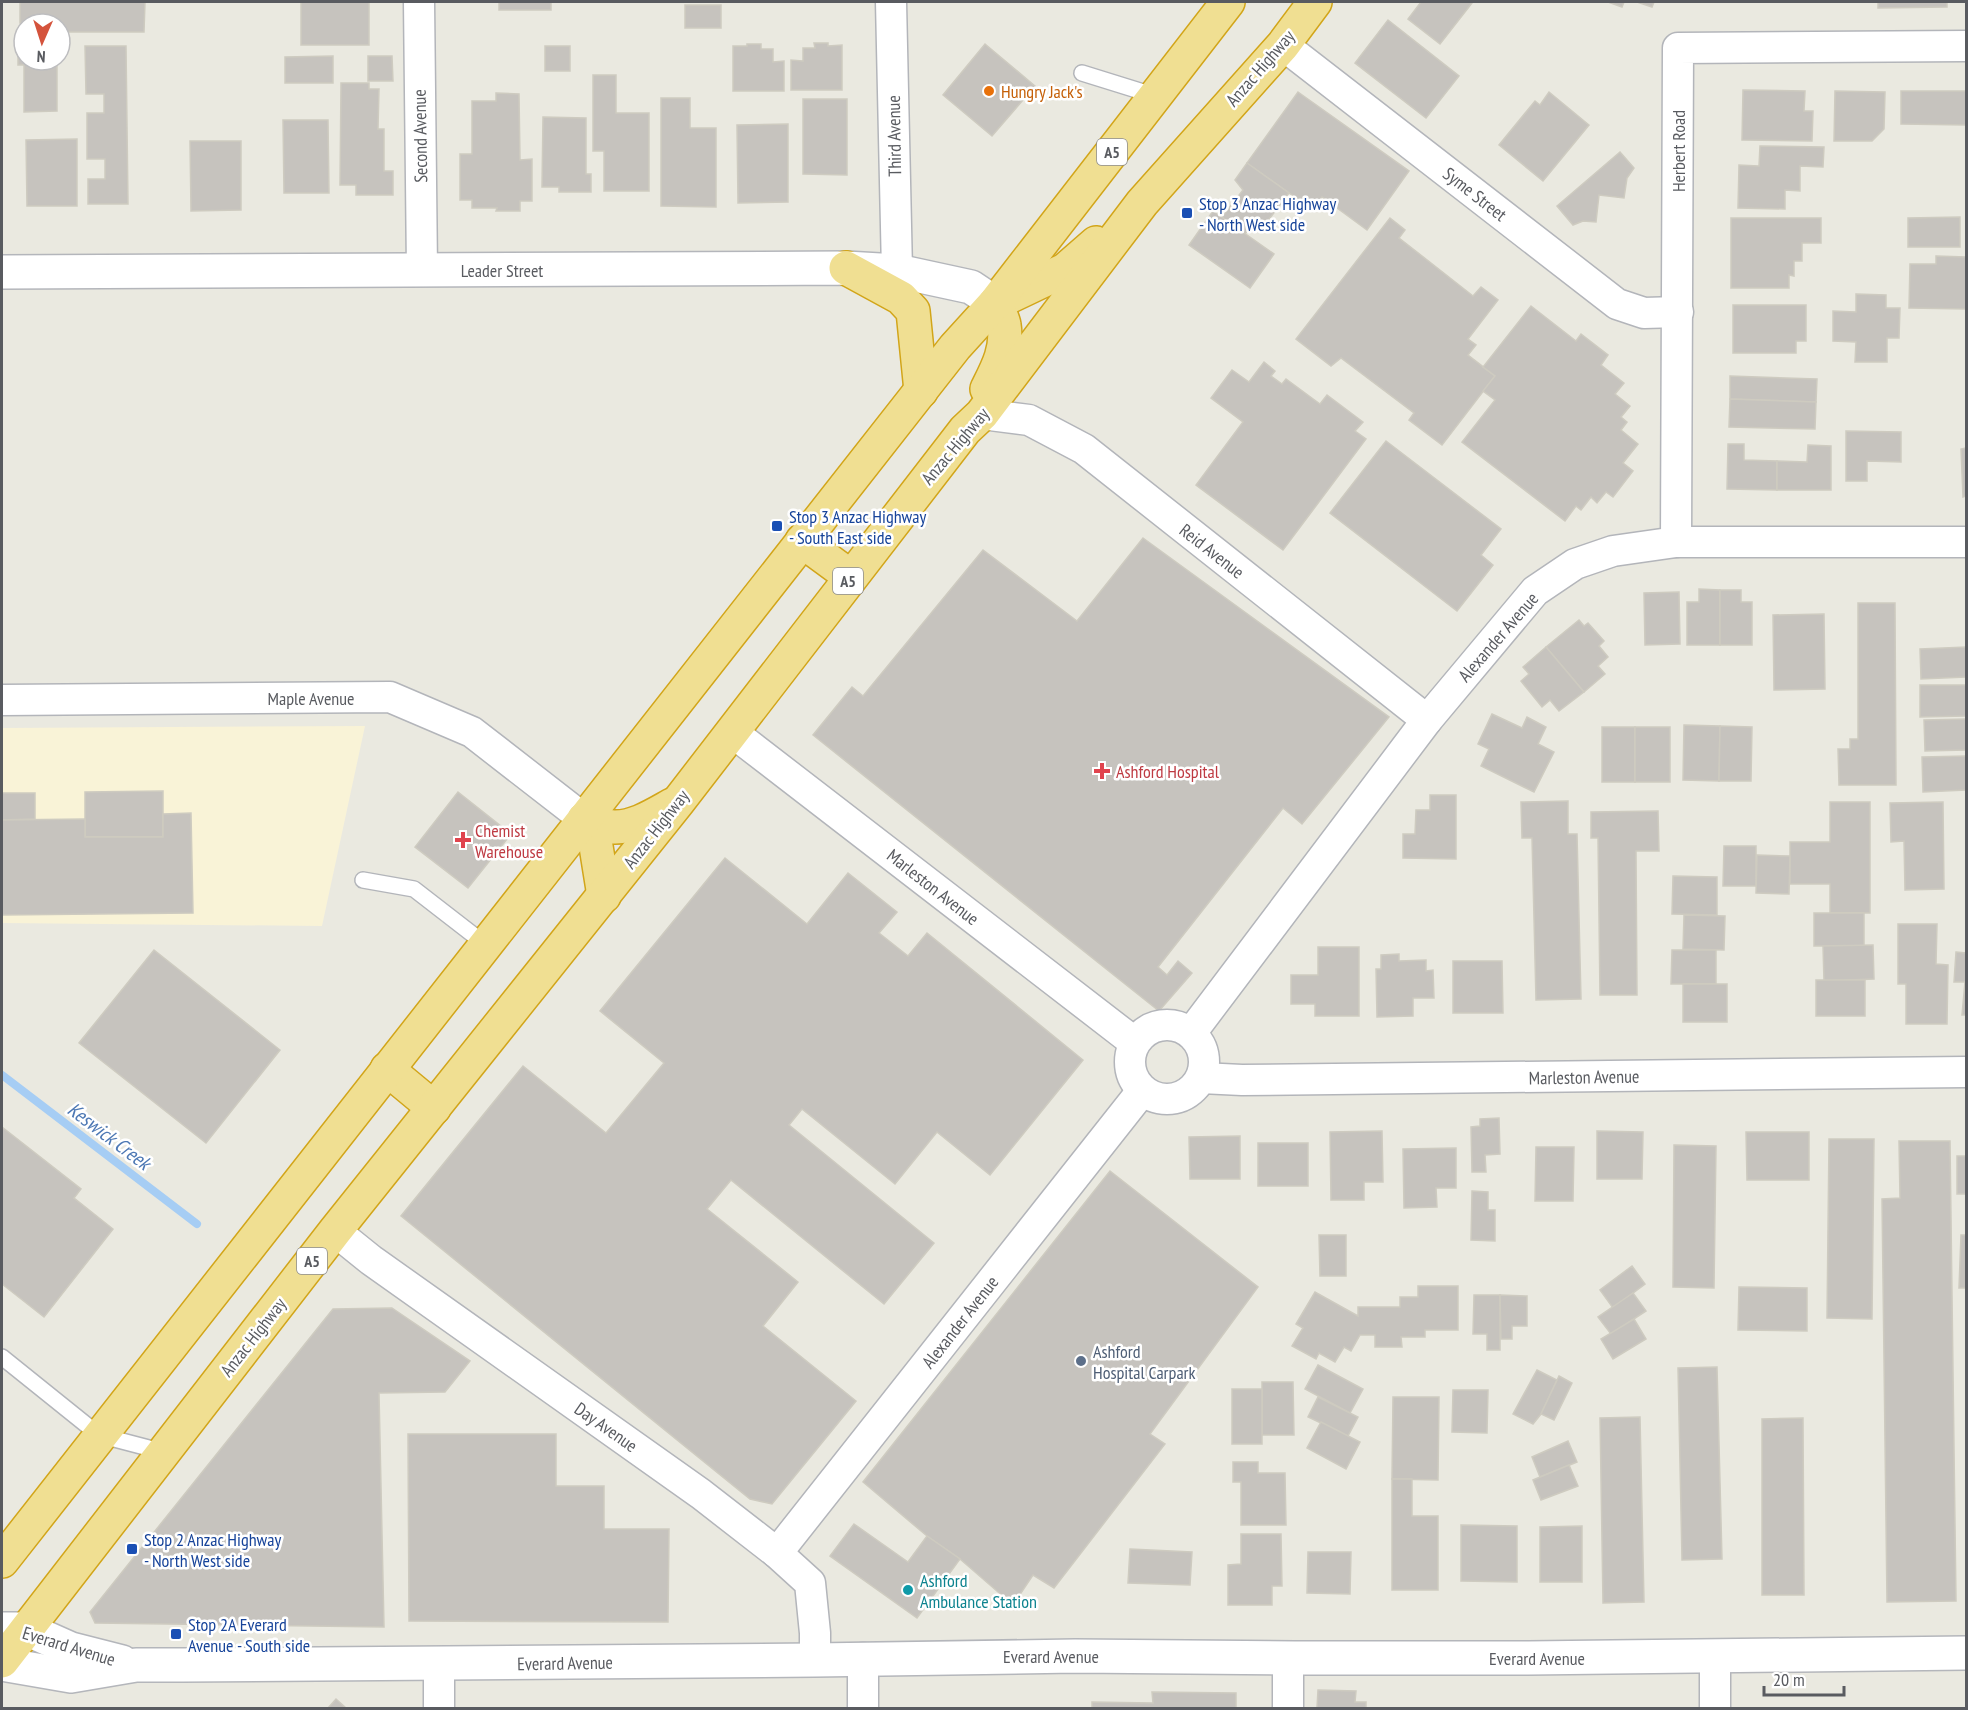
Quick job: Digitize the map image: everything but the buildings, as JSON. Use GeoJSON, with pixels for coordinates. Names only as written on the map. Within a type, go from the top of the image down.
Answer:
{"type":"FeatureCollection","features":[{"type":"Feature","properties":{"kind":"highway","name":"A5"},"geometry":{"type":"LineString","coordinates":[[2,1561],[955,347],[995,303],[1228,2]]}},
{"type":"Feature","properties":{"kind":"highway","name":"Anzac Highway"},"geometry":{"type":"LineString","coordinates":[[2,1662],[14,1629],[164,1452],[335,1231],[604,896],[1142,203],[1283,45],[1315,2]]}},
{"type":"Feature","properties":{"kind":"highway"},"geometry":{"type":"LineString","coordinates":[[973,422],[1002,358],[1004,324],[995,303],[1065,270],[1142,203]]}},
{"type":"Feature","properties":{"kind":"highway"},"geometry":{"type":"LineString","coordinates":[[846,268],[901,298],[913,311],[921,391]]}},
{"type":"Feature","properties":{"kind":"highway"},"geometry":{"type":"LineString","coordinates":[[802,541],[851,577]]}},
{"type":"Feature","properties":{"kind":"highway"},"geometry":{"type":"LineString","coordinates":[[584,819],[612,827],[625,825],[646,820],[678,802]]}},
{"type":"Feature","properties":{"kind":"highway"},"geometry":{"type":"LineString","coordinates":[[584,819],[596,840],[604,896]]}},
{"type":"Feature","properties":{"kind":"highway"},"geometry":{"type":"LineString","coordinates":[[387,1069],[434,1108]]}},
{"type":"Feature","properties":{"kind":"street","name":"Second Avenue"},"geometry":{"type":"LineString","coordinates":[[419,2],[422,270]]}},
{"type":"Feature","properties":{"kind":"street","name":"Third Avenue"},"geometry":{"type":"LineString","coordinates":[[891,2],[897,272]]}},
{"type":"Feature","properties":{"kind":"street","name":"Syme Street"},"geometry":{"type":"LineString","coordinates":[[1283,45],[1617,304],[1644,313],[1678,312]]}},
{"type":"Feature","properties":{"kind":"street","name":"Herbert Road"},"geometry":{"type":"LineString","coordinates":[[1676,542],[1678,48],[1966,46]]}},
{"type":"Feature","properties":{"kind":"street","name":"Leader Street"},"geometry":{"type":"LineString","coordinates":[[2,272],[846,268],[897,272],[971,287],[995,303]]}},
{"type":"Feature","properties":{"kind":"street","name":"Reid Avenue"},"geometry":{"type":"LineString","coordinates":[[973,422],[1029,420],[1084,449],[1427,720]]}},
{"type":"Feature","properties":{"kind":"street","name":"Alexander Avenue"},"geometry":{"type":"LineString","coordinates":[[1191,1033],[1427,720],[1535,591],[1575,564],[1613,551],[1676,542],[1966,542]]}},
{"type":"Feature","properties":{"kind":"street","name":"Maple Avenue"},"geometry":{"type":"LineString","coordinates":[[2,700],[390,697],[472,732],[584,819]]}},
{"type":"Feature","properties":{"kind":"street","name":"Marleston Avenue"},"geometry":{"type":"LineString","coordinates":[[732,732],[1134,1042]]}},
{"type":"Feature","properties":{"kind":"street"},"geometry":{"type":"LineString","coordinates":[[1176,1025],[1191,1033],[1201,1046],[1204,1066],[1201,1078],[1196,1086],[1176,1099],[1160,1099],[1142,1091],[1130,1073],[1129,1055],[1134,1042],[1143,1032],[1154,1026],[1176,1025]]}},
{"type":"Feature","properties":{"kind":"street","name":"Marleston Avenue"},"geometry":{"type":"LineString","coordinates":[[1201,1078],[1266,1080],[1966,1072]]}},
{"type":"Feature","properties":{"kind":"street","name":"Alexander Avenue"},"geometry":{"type":"LineString","coordinates":[[777,1553],[1142,1091]]}},
{"type":"Feature","properties":{"kind":"street","name":"Day Avenue"},"geometry":{"type":"LineString","coordinates":[[335,1231],[371,1260],[701,1494],[777,1553],[810,1582],[815,1660]]}},
{"type":"Feature","properties":{"kind":"street","name":"Everard Avenue"},"geometry":{"type":"LineString","coordinates":[[14,1629],[71,1649],[136,1665]]}},
{"type":"Feature","properties":{"kind":"street","name":"Everard Avenue"},"geometry":{"type":"LineString","coordinates":[[2,1662],[71,1676],[136,1665],[439,1664],[1075,1656],[1715,1657],[1966,1653]]}},
{"type":"Feature","properties":{"kind":"street"},"geometry":{"type":"LineString","coordinates":[[1715,1657],[1715,1708]]}},
{"type":"Feature","properties":{"kind":"street"},"geometry":{"type":"LineString","coordinates":[[862,1658],[863,1708]]}},
{"type":"Feature","properties":{"kind":"street"},"geometry":{"type":"LineString","coordinates":[[1288,1658],[1288,1708]]}},
{"type":"Feature","properties":{"kind":"street"},"geometry":{"type":"LineString","coordinates":[[439,1664],[439,1708]]}},
{"type":"Feature","properties":{"kind":"lane"},"geometry":{"type":"LineString","coordinates":[[1082,73],[1155,96]]}},
{"type":"Feature","properties":{"kind":"lane"},"geometry":{"type":"LineString","coordinates":[[363,880],[414,889],[485,944]]}},
{"type":"Feature","properties":{"kind":"lane"},"geometry":{"type":"LineString","coordinates":[[2,1357],[99,1435],[164,1452]]}},
{"type":"Feature","properties":{"kind":"shaded area"},"geometry":{"type":"Polygon","coordinates":[[[365,726],[322,926],[2,923],[2,728],[365,726]]]}},
{"type":"Feature","properties":{"kind":"waterway","name":"Keswick Creek"},"geometry":{"type":"LineString","coordinates":[[2,1075],[197,1224]]}},
{"type":"Feature","properties":{"kind":"place","name":"Hungry Jack's"},"geometry":{"type":"Point","coordinates":[989,91]}},
{"type":"Feature","properties":{"kind":"place","name":"Stop 3 Anzac Highway - North West side"},"geometry":{"type":"Point","coordinates":[1187,213]}},
{"type":"Feature","properties":{"kind":"place","name":"Stop 3 Anzac Highway - South East side"},"geometry":{"type":"Point","coordinates":[777,526]}},
{"type":"Feature","properties":{"kind":"place","name":"Ashford Hospital"},"geometry":{"type":"Point","coordinates":[1102,771]}},
{"type":"Feature","properties":{"kind":"place","name":"Chemist Warehouse"},"geometry":{"type":"Point","coordinates":[463,840]}},
{"type":"Feature","properties":{"kind":"place","name":"Ashford Hospital Carpark"},"geometry":{"type":"Point","coordinates":[1081,1361]}},
{"type":"Feature","properties":{"kind":"place","name":"Stop 2 Anzac Highway - North West side"},"geometry":{"type":"Point","coordinates":[132,1549]}},
{"type":"Feature","properties":{"kind":"place","name":"Ashford Ambulance Station"},"geometry":{"type":"Point","coordinates":[908,1590]}},
{"type":"Feature","properties":{"kind":"place","name":"Stop 2A Everard Avenue - South side"},"geometry":{"type":"Point","coordinates":[176,1634]}}]}
